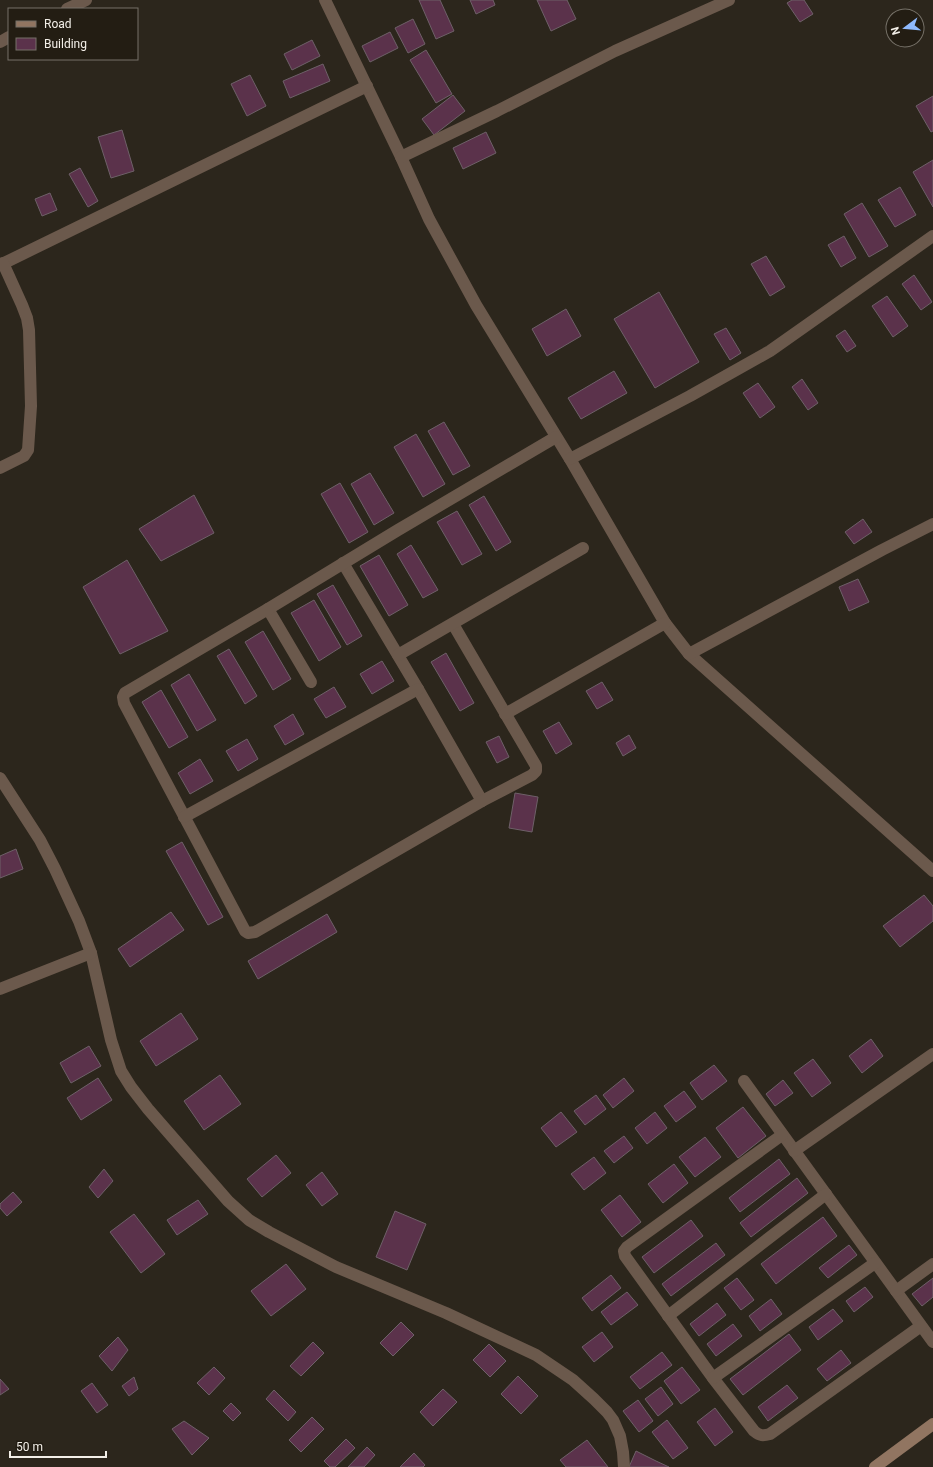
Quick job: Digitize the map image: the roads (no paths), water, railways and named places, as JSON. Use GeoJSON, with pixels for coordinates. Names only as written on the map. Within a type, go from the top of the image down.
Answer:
{"type":"FeatureCollection","features":[{"type":"Feature","properties":{"kind":"street"},"geometry":{"type":"LineString","coordinates":[[69,8],[86,0]]}},
{"type":"Feature","properties":{"kind":"street"},"geometry":{"type":"LineString","coordinates":[[325,0],[401,157],[429,219],[476,305],[570,459],[665,623],[689,654],[933,871]]}},
{"type":"Feature","properties":{"kind":"street"},"geometry":{"type":"LineString","coordinates":[[401,157],[497,111],[615,51],[729,0]]}},
{"type":"Feature","properties":{"kind":"street"},"geometry":{"type":"LineString","coordinates":[[0,468],[24,456],[28,450],[31,406],[31,357],[27,318],[2,264],[367,86]]}},
{"type":"Feature","properties":{"kind":"street"},"geometry":{"type":"LineString","coordinates":[[570,459],[690,396],[770,351],[933,236]]}},
{"type":"Feature","properties":{"kind":"street"},"geometry":{"type":"LineString","coordinates":[[453,624],[536,766],[536,771],[532,775],[482,801],[251,933],[248,933],[243,928],[124,703],[124,695],[127,691],[268,609],[556,437]]}},
{"type":"Feature","properties":{"kind":"street"},"geometry":{"type":"LineString","coordinates":[[689,654],[933,524]]}},
{"type":"Feature","properties":{"kind":"street"},"geometry":{"type":"LineString","coordinates":[[398,655],[583,548]]}},
{"type":"Feature","properties":{"kind":"street"},"geometry":{"type":"LineString","coordinates":[[343,563],[418,689],[482,801]]}},
{"type":"Feature","properties":{"kind":"street"},"geometry":{"type":"LineString","coordinates":[[268,609],[310,682]]}},
{"type":"Feature","properties":{"kind":"street"},"geometry":{"type":"LineString","coordinates":[[505,714],[665,623]]}},
{"type":"Feature","properties":{"kind":"street"},"geometry":{"type":"LineString","coordinates":[[184,817],[418,689]]}},
{"type":"Feature","properties":{"kind":"street"},"geometry":{"type":"LineString","coordinates":[[0,778],[40,840],[55,868],[79,921],[92,953],[121,1072],[148,1109],[228,1201],[242,1214],[269,1232],[336,1267],[446,1313],[536,1355],[573,1380],[594,1399],[613,1420],[620,1436],[624,1467]]}},
{"type":"Feature","properties":{"kind":"street"},"geometry":{"type":"LineString","coordinates":[[0,989],[92,953]]}},
{"type":"Feature","properties":{"kind":"street"},"geometry":{"type":"LineString","coordinates":[[794,1151],[933,1054]]}},
{"type":"Feature","properties":{"kind":"street"},"geometry":{"type":"LineString","coordinates":[[744,1081],[933,1342]]}},
{"type":"Feature","properties":{"kind":"street"},"geometry":{"type":"LineString","coordinates":[[782,1135],[624,1250],[625,1256],[713,1378],[754,1431],[762,1436],[765,1436],[770,1434],[921,1326]]}},
{"type":"Feature","properties":{"kind":"street"},"geometry":{"type":"LineString","coordinates":[[668,1316],[826,1194]]}},
{"type":"Feature","properties":{"kind":"street"},"geometry":{"type":"LineString","coordinates":[[713,1378],[875,1262]]}},
{"type":"Feature","properties":{"kind":"street"},"geometry":{"type":"LineString","coordinates":[[896,1291],[933,1264]]}},
{"type":"Feature","properties":{"kind":"street"},"geometry":{"type":"LineString","coordinates":[[875,1467],[933,1424]]}}]}
